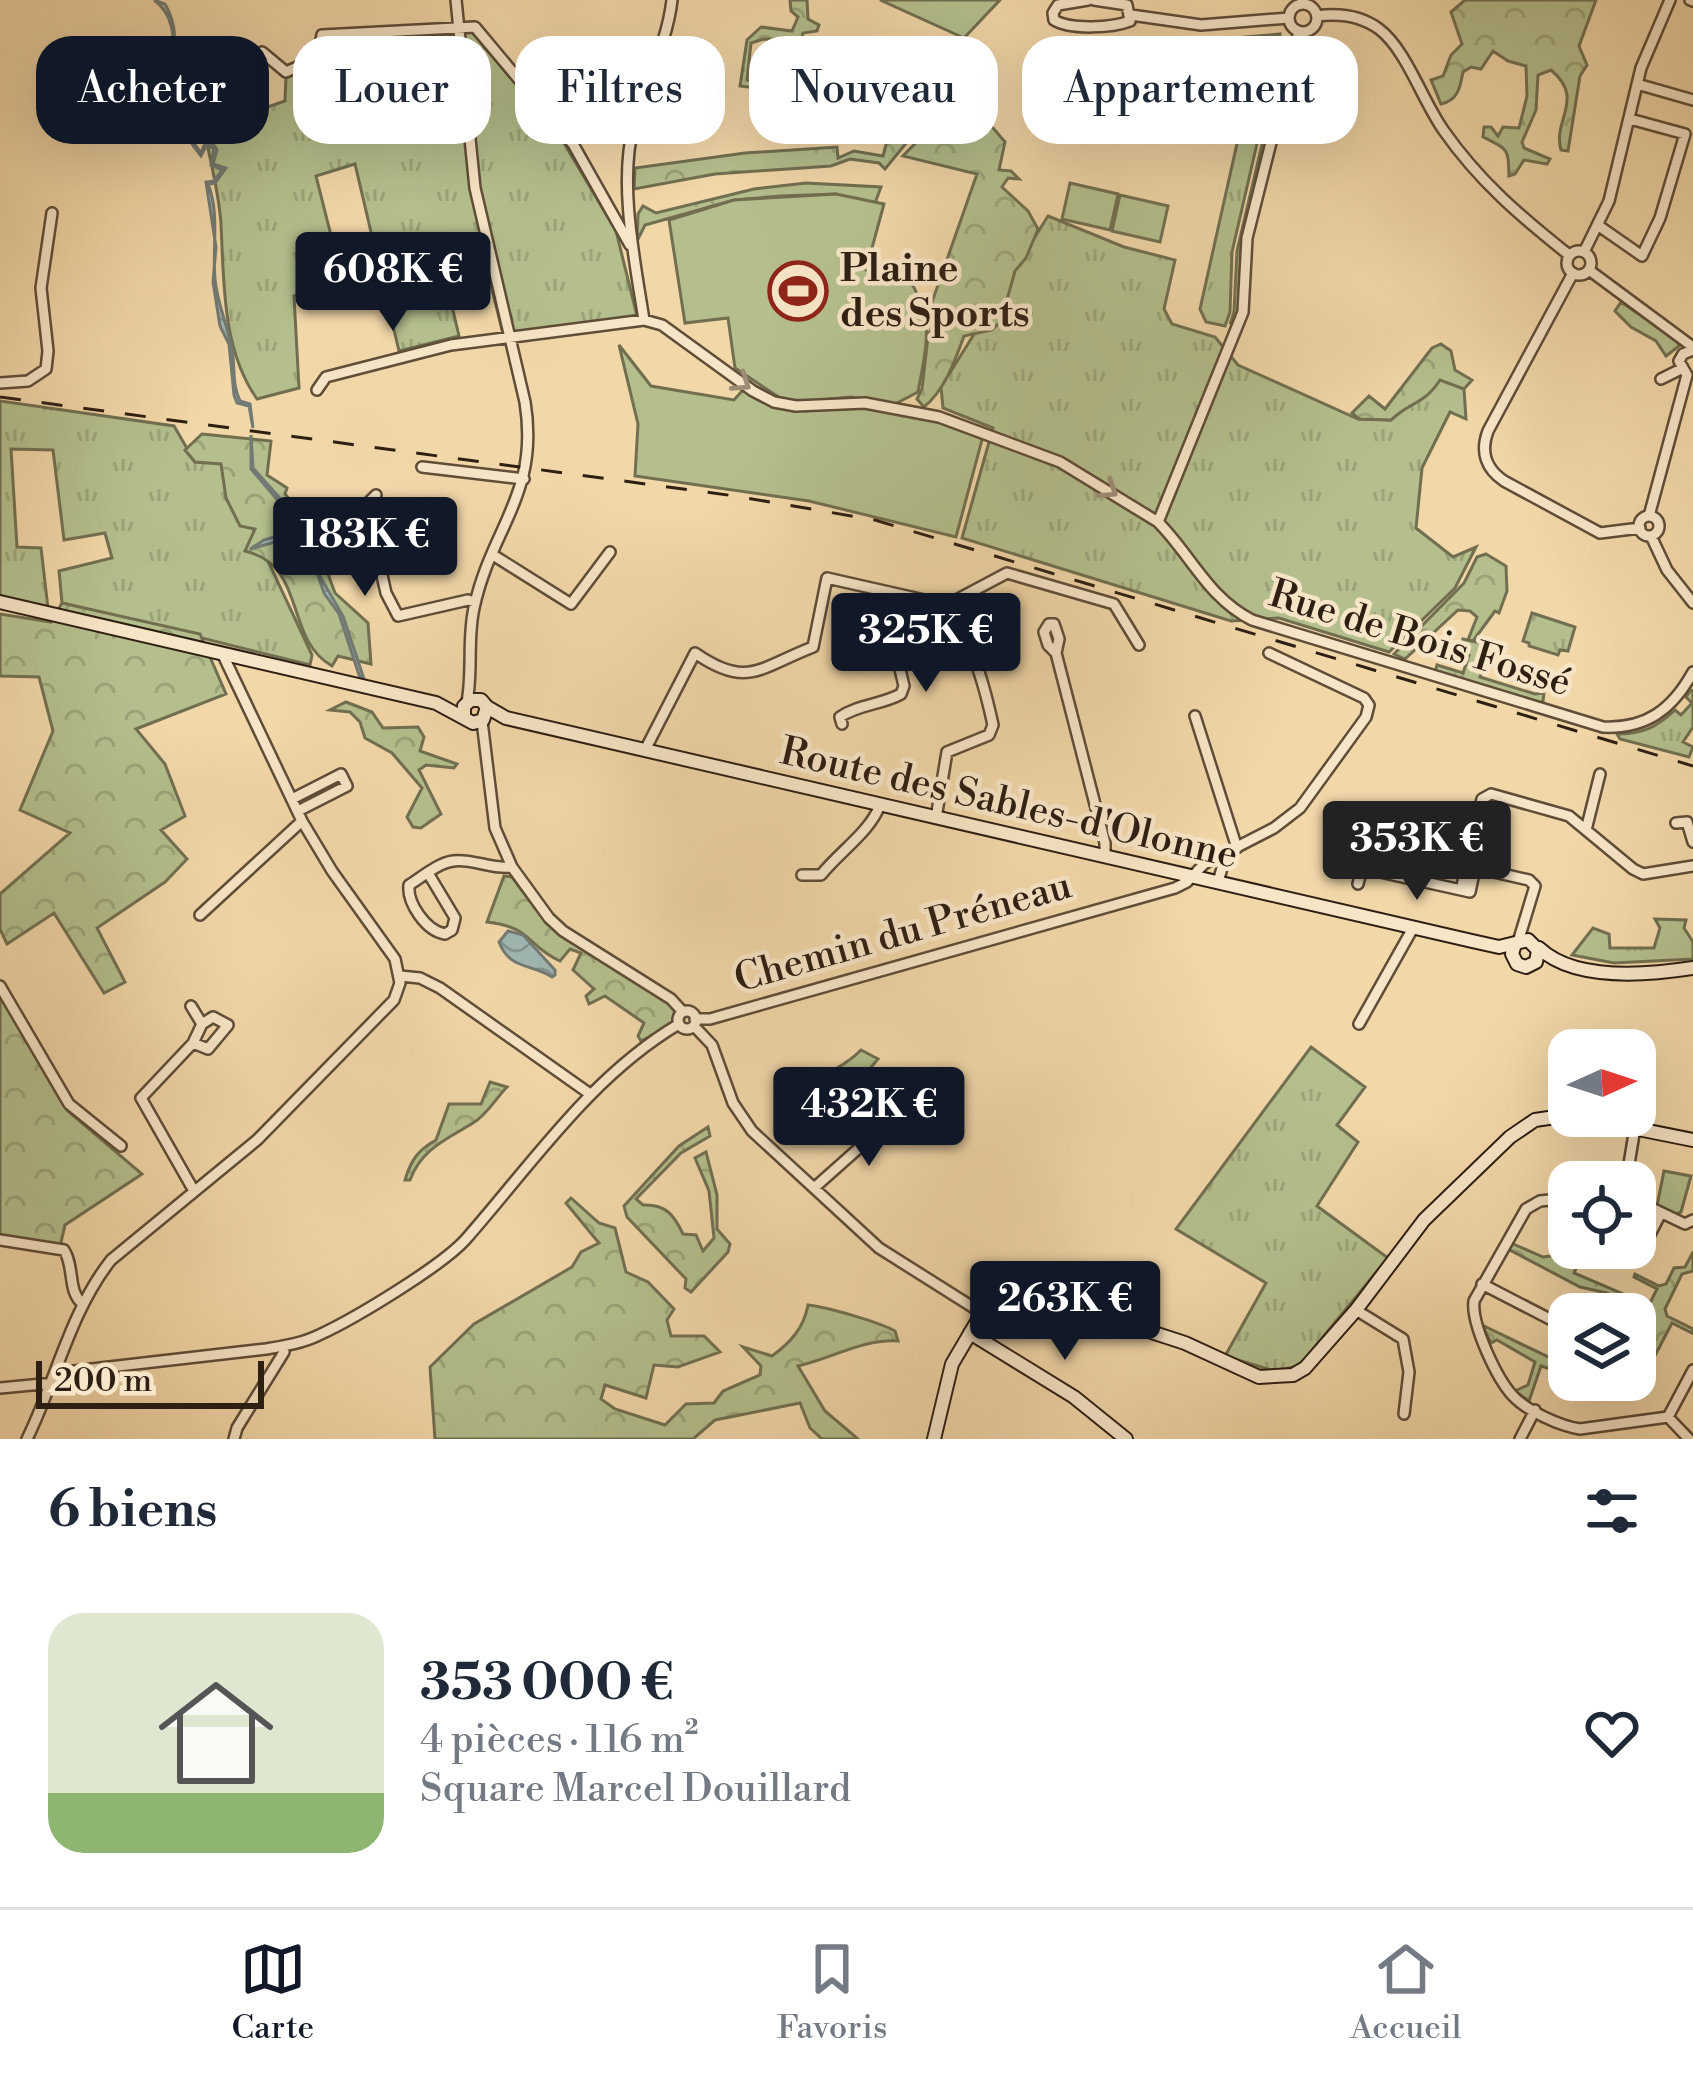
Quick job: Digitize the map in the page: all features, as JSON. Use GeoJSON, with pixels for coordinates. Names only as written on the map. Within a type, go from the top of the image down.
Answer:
{"type":"FeatureCollection","features":[{"type":"Feature","properties":{"kind":"main road","name":"Route des Sables-d'Olonne"},"geometry":{"type":"LineString","coordinates":[[0,602],[1413,928],[1499,947],[1517,943]]}},
{"type":"Feature","properties":{"kind":"main road"},"geometry":{"type":"LineString","coordinates":[[1552,960],[1536,945],[1517,943],[1513,959],[1522,967],[1552,960],[1628,975],[1693,968]]}},
{"type":"Feature","properties":{"kind":"main road"},"geometry":{"type":"LineString","coordinates":[[1533,965],[1539,956],[1536,945]]}},
{"type":"Feature","properties":{"kind":"main road","name":"Route des Sables-d'Olonne"},"geometry":{"type":"LineString","coordinates":[[1499,947],[1513,959]]}},
{"type":"Feature","properties":{"kind":"main road"},"geometry":{"type":"LineString","coordinates":[[934,1439],[946,1382],[982,1313],[1017,1310],[1139,1328],[1259,1377],[1282,1379],[1305,1368],[1424,1220],[1518,1131],[1535,1120],[1548,1119]]}},
{"type":"Feature","properties":{"kind":"main road"},"geometry":{"type":"LineString","coordinates":[[1656,1132],[1693,1140]]}},
{"type":"Feature","properties":{"kind":"main road"},"geometry":{"type":"LineString","coordinates":[[970,1333],[1074,1397],[1126,1439]]}},
{"type":"Feature","properties":{"kind":"street"},"geometry":{"type":"LineString","coordinates":[[456,0],[469,148],[528,421],[524,479],[475,602],[469,640],[475,711],[497,839],[548,918],[671,999],[682,1012],[691,1012],[712,1045],[738,1113],[814,1188],[905,1268],[982,1313]]}},
{"type":"Feature","properties":{"kind":"street"},"geometry":{"type":"LineString","coordinates":[[644,320],[630,245],[632,130],[656,65],[672,0]]}},
{"type":"Feature","properties":{"kind":"street"},"geometry":{"type":"LineString","coordinates":[[1131,15],[1118,25],[1064,26],[1054,20],[1058,5],[1091,0],[1123,3],[1131,15],[1201,25],[1289,18]]}},
{"type":"Feature","properties":{"kind":"street"},"geometry":{"type":"LineString","coordinates":[[1317,16],[1354,17],[1383,31],[1442,129],[1480,177],[1522,220],[1569,255],[1584,252],[1599,226],[1616,180],[1637,85],[1670,0]]}},
{"type":"Feature","properties":{"kind":"street"},"geometry":{"type":"LineString","coordinates":[[1289,18],[1298,5],[1309,2],[1317,16],[1314,26],[1299,31]]}},
{"type":"Feature","properties":{"kind":"street"},"geometry":{"type":"LineString","coordinates":[[1289,18],[1299,31]]}},
{"type":"Feature","properties":{"kind":"street"},"geometry":{"type":"LineString","coordinates":[[269,58],[286,72],[317,58],[322,35],[475,27],[573,144],[630,245]]}},
{"type":"Feature","properties":{"kind":"street"},"geometry":{"type":"LineString","coordinates":[[317,390],[326,377],[412,352],[644,320],[662,325],[753,392],[774,402],[796,406],[865,403],[939,417],[1060,462],[1158,522],[1243,312],[1247,238],[1299,31]]}},
{"type":"Feature","properties":{"kind":"street"},"geometry":{"type":"LineString","coordinates":[[1637,85],[1693,100]]}},
{"type":"Feature","properties":{"kind":"street"},"geometry":{"type":"LineString","coordinates":[[1599,226],[1642,256],[1660,218],[1685,134],[1630,119]]}},
{"type":"Feature","properties":{"kind":"street"},"geometry":{"type":"LineString","coordinates":[[0,383],[28,381],[46,369],[41,288],[52,213]]}},
{"type":"Feature","properties":{"kind":"street"},"geometry":{"type":"LineString","coordinates":[[1584,252],[1591,263],[1589,270]]}},
{"type":"Feature","properties":{"kind":"street"},"geometry":{"type":"LineString","coordinates":[[1569,255],[1568,268],[1574,273]]}},
{"type":"Feature","properties":{"kind":"street"},"geometry":{"type":"LineString","coordinates":[[1574,273],[1589,270],[1670,328],[1690,350],[1649,516],[1640,522],[1645,536],[1651,536]]}},
{"type":"Feature","properties":{"kind":"street"},"geometry":{"type":"LineString","coordinates":[[1574,273],[1488,431],[1485,455],[1492,471],[1504,481],[1600,533],[1640,528]]}},
{"type":"Feature","properties":{"kind":"street"},"geometry":{"type":"LineString","coordinates":[[1660,380],[1687,374]]}},
{"type":"Feature","properties":{"kind":"street"},"geometry":{"type":"LineString","coordinates":[[422,466],[524,479]]}},
{"type":"Feature","properties":{"kind":"street"},"geometry":{"type":"LineString","coordinates":[[376,495],[366,505],[386,593],[398,616],[475,602]]}},
{"type":"Feature","properties":{"kind":"street"},"geometry":{"type":"LineString","coordinates":[[1649,516],[1659,526],[1651,536]]}},
{"type":"Feature","properties":{"kind":"street","name":"Rue de Bois Fossé"},"geometry":{"type":"LineString","coordinates":[[1158,522],[1210,588],[1252,620],[1603,727],[1628,728],[1653,719],[1671,705],[1693,673]]}},
{"type":"Feature","properties":{"kind":"street"},"geometry":{"type":"LineString","coordinates":[[1651,536],[1667,570],[1693,603]]}},
{"type":"Feature","properties":{"kind":"street"},"geometry":{"type":"LineString","coordinates":[[494,555],[571,604],[610,552]]}},
{"type":"Feature","properties":{"kind":"street"},"geometry":{"type":"LineString","coordinates":[[943,608],[1013,573],[1114,604],[1139,646]]}},
{"type":"Feature","properties":{"kind":"street"},"geometry":{"type":"LineString","coordinates":[[686,638],[694,653],[722,672],[740,676],[813,647],[827,578],[943,608],[972,651],[994,725],[989,735],[946,752],[936,818]]}},
{"type":"Feature","properties":{"kind":"street"},"geometry":{"type":"LineString","coordinates":[[842,724],[840,717],[854,708],[901,694],[899,664],[904,656],[962,635]]}},
{"type":"Feature","properties":{"kind":"street"},"geometry":{"type":"LineString","coordinates":[[27,1439],[83,1304],[111,1260],[257,1140],[394,1000],[400,976],[390,950],[332,871],[300,816],[222,653]]}},
{"type":"Feature","properties":{"kind":"street"},"geometry":{"type":"LineString","coordinates":[[645,750],[694,653]]}},
{"type":"Feature","properties":{"kind":"street"},"geometry":{"type":"LineString","coordinates":[[1056,653],[1105,856]]}},
{"type":"Feature","properties":{"kind":"street","name":"Chemin du Préneau"},"geometry":{"type":"LineString","coordinates":[[679,1024],[686,1029],[694,1022],[1185,884],[1204,864],[1274,828],[1306,801],[1369,710],[1364,698],[1269,653]]}},
{"type":"Feature","properties":{"kind":"street"},"geometry":{"type":"LineString","coordinates":[[1195,716],[1232,851],[1218,881]]}},
{"type":"Feature","properties":{"kind":"street"},"geometry":{"type":"LineString","coordinates":[[200,915],[300,816],[346,786],[341,774],[292,799]]}},
{"type":"Feature","properties":{"kind":"street"},"geometry":{"type":"LineString","coordinates":[[1586,830],[1600,775]]}},
{"type":"Feature","properties":{"kind":"street"},"geometry":{"type":"LineString","coordinates":[[1358,884],[1362,868],[1469,892],[1484,797],[1496,795],[1569,816],[1643,874],[1693,866]]}},
{"type":"Feature","properties":{"kind":"street"},"geometry":{"type":"LineString","coordinates":[[802,875],[821,875],[868,826],[880,805]]}},
{"type":"Feature","properties":{"kind":"street"},"geometry":{"type":"LineString","coordinates":[[1676,823],[1687,822],[1693,842]]}},
{"type":"Feature","properties":{"kind":"street"},"geometry":{"type":"LineString","coordinates":[[428,873],[455,918],[452,930],[445,934],[428,926],[408,895],[409,885],[428,873],[453,860],[512,867]]}},
{"type":"Feature","properties":{"kind":"street"},"geometry":{"type":"LineString","coordinates":[[1471,867],[1533,882],[1535,889],[1517,943]]}},
{"type":"Feature","properties":{"kind":"street"},"geometry":{"type":"LineString","coordinates":[[1527,918],[1536,945]]}},
{"type":"Feature","properties":{"kind":"street"},"geometry":{"type":"LineString","coordinates":[[1359,1024],[1413,928]]}},
{"type":"Feature","properties":{"kind":"street"},"geometry":{"type":"LineString","coordinates":[[400,976],[440,988],[590,1094]]}},
{"type":"Feature","properties":{"kind":"street"},"geometry":{"type":"LineString","coordinates":[[0,986],[68,1104],[121,1146]]}},
{"type":"Feature","properties":{"kind":"street"},"geometry":{"type":"LineString","coordinates":[[191,1006],[202,1024]]}},
{"type":"Feature","properties":{"kind":"street"},"geometry":{"type":"LineString","coordinates":[[0,1388],[283,1346],[337,1326],[447,1256],[590,1094],[644,1046],[679,1024],[682,1012]]}},
{"type":"Feature","properties":{"kind":"street"},"geometry":{"type":"LineString","coordinates":[[193,1042],[208,1049],[228,1025],[213,1017],[202,1024],[193,1042],[141,1098],[194,1191]]}},
{"type":"Feature","properties":{"kind":"street"},"geometry":{"type":"LineString","coordinates":[[814,1188],[895,1116]]}},
{"type":"Feature","properties":{"kind":"street"},"geometry":{"type":"LineString","coordinates":[[1548,1199],[1526,1208],[1473,1307],[1475,1323],[1508,1389],[1534,1410],[1580,1429],[1668,1417]]}},
{"type":"Feature","properties":{"kind":"street"},"geometry":{"type":"LineString","coordinates":[[1656,1210],[1684,1224],[1693,1220]]}},
{"type":"Feature","properties":{"kind":"street"},"geometry":{"type":"LineString","coordinates":[[1656,1223],[1661,1213]]}},
{"type":"Feature","properties":{"kind":"street"},"geometry":{"type":"LineString","coordinates":[[0,1240],[64,1250],[74,1295],[83,1304]]}},
{"type":"Feature","properties":{"kind":"street"},"geometry":{"type":"LineString","coordinates":[[1482,1284],[1548,1318]]}},
{"type":"Feature","properties":{"kind":"street"},"geometry":{"type":"LineString","coordinates":[[1356,1310],[1403,1339],[1409,1372],[1404,1414]]}},
{"type":"Feature","properties":{"kind":"street"},"geometry":{"type":"LineString","coordinates":[[234,1439],[284,1352],[283,1346]]}},
{"type":"Feature","properties":{"kind":"street"},"geometry":{"type":"LineString","coordinates":[[1668,1417],[1693,1370]]}},
{"type":"Feature","properties":{"kind":"street"},"geometry":{"type":"LineString","coordinates":[[1520,1439],[1534,1410]]}},
{"type":"Feature","properties":{"kind":"street"},"geometry":{"type":"LineString","coordinates":[[1668,1417],[1688,1439]]}},
{"type":"Feature","properties":{"kind":"green space"},"geometry":{"type":"Polygon","coordinates":[[[790,0],[807,0],[808,19],[819,25],[817,31],[802,36],[751,36],[761,27],[792,31],[798,17],[791,11],[790,0]]]}},
{"type":"Feature","properties":{"kind":"green space"},"geometry":{"type":"Polygon","coordinates":[[[880,0],[1000,0],[966,36],[880,0]]]}},
{"type":"Feature","properties":{"kind":"green space"},"geometry":{"type":"Polygon","coordinates":[[[1465,0],[1596,0],[1579,46],[1587,65],[1580,76],[1568,151],[1561,150],[1559,139],[1566,91],[1551,70],[1538,75],[1536,110],[1522,142],[1524,148],[1550,159],[1547,164],[1524,160],[1509,176],[1505,151],[1483,137],[1484,127],[1491,127],[1498,136],[1503,127],[1519,128],[1527,96],[1526,66],[1493,51],[1481,69],[1471,67],[1463,72],[1455,96],[1441,104],[1431,80],[1443,76],[1451,55],[1462,44],[1451,12],[1465,0]]]}},
{"type":"Feature","properties":{"kind":"green space"},"geometry":{"type":"Polygon","coordinates":[[[470,30],[475,36],[374,36],[470,30]]]}},
{"type":"Feature","properties":{"kind":"green space"},"geometry":{"type":"Polygon","coordinates":[[[749,38],[749,87],[740,86],[749,38]]]}},
{"type":"Feature","properties":{"kind":"green space"},"geometry":{"type":"Polygon","coordinates":[[[491,55],[515,83],[515,144],[565,144],[616,231],[637,316],[516,333],[502,330],[482,249],[441,259],[459,336],[399,351],[355,164],[316,176],[342,279],[294,296],[299,388],[257,399],[231,337],[220,212],[207,144],[269,144],[269,107],[285,101],[286,76],[293,73],[293,144],[491,144],[491,55]]]}},
{"type":"Feature","properties":{"kind":"green space"},"geometry":{"type":"Polygon","coordinates":[[[998,134],[1005,142],[999,170],[1011,171],[1019,179],[1008,178],[1002,187],[1028,211],[1038,229],[1015,271],[1001,321],[992,330],[964,336],[943,384],[924,407],[917,399],[928,336],[937,315],[931,305],[977,174],[903,156],[915,144],[998,144],[998,134]]]}},
{"type":"Feature","properties":{"kind":"green space"},"geometry":{"type":"Polygon","coordinates":[[[886,144],[905,144],[885,169],[879,163],[850,159],[831,166],[715,174],[634,189],[635,168],[745,153],[837,147],[838,158],[854,151],[883,156],[886,144]]]}},
{"type":"Feature","properties":{"kind":"green space"},"geometry":{"type":"Polygon","coordinates":[[[1237,144],[1257,144],[1232,252],[1230,312],[1225,326],[1206,322],[1200,309],[1237,144]]]}},
{"type":"Feature","properties":{"kind":"green space"},"geometry":{"type":"Polygon","coordinates":[[[1262,144],[1266,144],[1241,249],[1238,315],[1230,324],[1237,251],[1262,144]]]}},
{"type":"Feature","properties":{"kind":"green space"},"geometry":{"type":"Polygon","coordinates":[[[806,183],[881,187],[871,214],[836,194],[734,200],[645,225],[637,241],[643,206],[656,213],[754,189],[806,183]]]}},
{"type":"Feature","properties":{"kind":"green space"},"geometry":{"type":"Polygon","coordinates":[[[1070,183],[1118,194],[1110,230],[1062,219],[1070,183]]]}},
{"type":"Feature","properties":{"kind":"green space","name":"Plaine des Sports"},"geometry":{"type":"Polygon","coordinates":[[[836,194],[884,204],[866,270],[911,282],[923,310],[927,336],[918,392],[893,405],[851,397],[783,400],[735,368],[728,318],[685,323],[669,220],[734,200],[836,194]]]}},
{"type":"Feature","properties":{"kind":"green space"},"geometry":{"type":"Polygon","coordinates":[[[1120,195],[1168,206],[1160,242],[1112,231],[1120,195]]]}},
{"type":"Feature","properties":{"kind":"green space"},"geometry":{"type":"Polygon","coordinates":[[[1048,216],[1124,247],[1175,260],[1164,309],[1172,324],[1215,337],[1238,365],[1358,419],[1391,420],[1440,379],[1464,389],[1466,419],[1450,412],[1422,468],[1416,528],[1453,557],[1476,547],[1455,588],[1389,652],[1279,618],[1231,621],[962,538],[993,428],[943,408],[941,387],[1048,216]]]}},
{"type":"Feature","properties":{"kind":"green space"},"geometry":{"type":"Polygon","coordinates":[[[1621,302],[1679,346],[1666,356],[1656,341],[1615,311],[1621,302]]]}},
{"type":"Feature","properties":{"kind":"green space"},"geometry":{"type":"Polygon","coordinates":[[[1441,344],[1451,351],[1455,370],[1472,380],[1464,389],[1440,380],[1428,395],[1391,420],[1359,419],[1352,413],[1369,396],[1385,409],[1432,348],[1441,344]]]}},
{"type":"Feature","properties":{"kind":"green space","name":"Plaine des Sports"},"geometry":{"type":"Polygon","coordinates":[[[619,345],[651,386],[734,400],[743,390],[792,407],[886,410],[983,436],[956,537],[809,501],[635,476],[638,424],[619,345]]]}},
{"type":"Feature","properties":{"kind":"green space"},"geometry":{"type":"Polygon","coordinates":[[[0,401],[174,426],[195,462],[222,463],[312,655],[310,665],[62,603],[59,571],[112,558],[105,533],[64,540],[53,450],[11,449],[17,547],[41,548],[48,608],[0,597],[0,401]]]}},
{"type":"Feature","properties":{"kind":"green space"},"geometry":{"type":"Polygon","coordinates":[[[202,434],[271,441],[267,475],[287,488],[285,494],[310,525],[335,593],[368,623],[371,664],[338,656],[332,666],[317,654],[278,571],[245,551],[255,529],[240,526],[226,498],[221,464],[195,462],[185,450],[202,434]]]}},
{"type":"Feature","properties":{"kind":"green space"},"geometry":{"type":"Polygon","coordinates":[[[1486,554],[1506,566],[1507,591],[1499,613],[1495,611],[1473,641],[1468,640],[1477,617],[1458,610],[1405,659],[1394,654],[1464,583],[1477,557],[1486,554]]]}},
{"type":"Feature","properties":{"kind":"green space"},"geometry":{"type":"Polygon","coordinates":[[[62,603],[200,634],[226,694],[136,729],[165,764],[185,816],[161,830],[187,859],[165,882],[97,928],[125,982],[104,993],[54,913],[7,944],[0,929],[0,894],[70,833],[20,810],[53,731],[39,677],[0,676],[0,614],[51,622],[62,603]]]}},
{"type":"Feature","properties":{"kind":"green space"},"geometry":{"type":"Polygon","coordinates":[[[1532,613],[1575,627],[1568,651],[1560,650],[1558,655],[1523,641],[1532,613]]]}},
{"type":"Feature","properties":{"kind":"green space"},"geometry":{"type":"Polygon","coordinates":[[[1463,639],[1490,645],[1480,677],[1544,693],[1543,701],[1538,704],[1435,673],[1437,665],[1463,673],[1469,655],[1459,651],[1463,639]]]}},
{"type":"Feature","properties":{"kind":"green space"},"geometry":{"type":"Polygon","coordinates":[[[1693,691],[1693,727],[1683,742],[1693,747],[1689,757],[1620,739],[1617,734],[1649,728],[1675,710],[1681,715],[1692,703],[1686,697],[1693,691]]]}},
{"type":"Feature","properties":{"kind":"green space"},"geometry":{"type":"Polygon","coordinates":[[[346,702],[372,712],[383,728],[418,727],[424,737],[420,751],[457,764],[454,768],[426,765],[419,770],[441,814],[421,828],[413,827],[407,817],[422,788],[392,753],[365,738],[360,722],[350,712],[330,710],[346,702]]]}},
{"type":"Feature","properties":{"kind":"green space"},"geometry":{"type":"Polygon","coordinates":[[[504,876],[512,877],[547,924],[683,1013],[684,1019],[641,1041],[638,1036],[644,1023],[605,996],[589,1004],[586,996],[594,989],[573,970],[581,953],[570,949],[560,961],[513,928],[487,922],[504,876]]]}},
{"type":"Feature","properties":{"kind":"green space"},"geometry":{"type":"Polygon","coordinates":[[[1655,919],[1686,920],[1693,959],[1614,963],[1572,955],[1593,928],[1609,934],[1610,948],[1654,948],[1660,928],[1655,919]]]}},
{"type":"Feature","properties":{"kind":"green space"},"geometry":{"type":"Polygon","coordinates":[[[0,994],[68,1111],[142,1174],[65,1225],[59,1251],[0,1242],[0,994]]]}},
{"type":"Feature","properties":{"kind":"green space"},"geometry":{"type":"Polygon","coordinates":[[[1311,1047],[1365,1087],[1337,1125],[1358,1142],[1317,1206],[1388,1258],[1299,1366],[1274,1371],[1225,1356],[1266,1283],[1176,1229],[1311,1047]]]}},
{"type":"Feature","properties":{"kind":"green space"},"geometry":{"type":"Polygon","coordinates":[[[861,1050],[878,1059],[857,1084],[846,1085],[839,1079],[822,1085],[817,1099],[824,1102],[834,1096],[838,1102],[837,1126],[823,1132],[801,1105],[820,1079],[861,1050]]]}},
{"type":"Feature","properties":{"kind":"green space"},"geometry":{"type":"Polygon","coordinates":[[[490,1082],[507,1087],[478,1120],[428,1153],[410,1180],[405,1180],[416,1156],[436,1140],[449,1104],[481,1104],[490,1082]]]}},
{"type":"Feature","properties":{"kind":"green space"},"geometry":{"type":"Polygon","coordinates":[[[708,1127],[710,1136],[681,1153],[636,1199],[668,1212],[683,1234],[696,1235],[703,1251],[714,1238],[709,1191],[695,1158],[706,1152],[717,1195],[717,1229],[730,1244],[691,1292],[685,1288],[686,1279],[627,1217],[624,1206],[679,1146],[708,1127]]]}},
{"type":"Feature","properties":{"kind":"green space"},"geometry":{"type":"Polygon","coordinates":[[[1664,1171],[1691,1176],[1681,1212],[1673,1215],[1657,1206],[1664,1171]]]}},
{"type":"Feature","properties":{"kind":"green space"},"geometry":{"type":"Polygon","coordinates":[[[571,1198],[599,1223],[615,1228],[626,1272],[648,1282],[674,1309],[667,1320],[671,1336],[704,1336],[720,1352],[678,1367],[654,1365],[646,1398],[605,1385],[601,1399],[615,1409],[665,1425],[686,1404],[714,1403],[723,1391],[760,1375],[761,1366],[743,1347],[772,1356],[795,1334],[808,1305],[817,1306],[895,1331],[898,1341],[860,1346],[798,1366],[825,1411],[858,1439],[822,1439],[810,1428],[800,1403],[715,1420],[693,1439],[435,1439],[430,1367],[474,1324],[572,1267],[581,1252],[599,1243],[566,1203],[571,1198]]]}},
{"type":"Feature","properties":{"kind":"green space"},"geometry":{"type":"Polygon","coordinates":[[[1511,1243],[1548,1256],[1548,1269],[1576,1269],[1574,1273],[1621,1293],[1580,1287],[1508,1249],[1511,1243]]]}},
{"type":"Feature","properties":{"kind":"green space"},"geometry":{"type":"Polygon","coordinates":[[[1693,1252],[1693,1271],[1682,1274],[1665,1309],[1667,1316],[1693,1329],[1692,1333],[1672,1323],[1656,1354],[1657,1289],[1634,1277],[1666,1284],[1674,1268],[1685,1267],[1693,1252]]]}},
{"type":"Feature","properties":{"kind":"green space"},"geometry":{"type":"Polygon","coordinates":[[[1482,1325],[1548,1357],[1548,1368],[1541,1366],[1529,1401],[1515,1391],[1528,1385],[1535,1362],[1497,1340],[1491,1343],[1482,1325]]]}},
{"type":"Feature","properties":{"kind":"water"},"geometry":{"type":"Polygon","coordinates":[[[154,0],[165,4],[171,18],[173,36],[172,27],[154,0]]]}},
{"type":"Feature","properties":{"kind":"water"},"geometry":{"type":"Polygon","coordinates":[[[192,144],[201,153],[205,144],[214,145],[217,150],[213,164],[226,168],[215,183],[208,184],[215,239],[206,182],[214,181],[222,170],[211,165],[214,148],[206,146],[201,156],[192,144]]]}},
{"type":"Feature","properties":{"kind":"water"},"geometry":{"type":"Polygon","coordinates":[[[214,266],[232,351],[236,387],[240,401],[250,404],[253,428],[249,406],[237,403],[234,395],[229,344],[220,326],[213,282],[214,266]]]}},
{"type":"Feature","properties":{"kind":"water"},"geometry":{"type":"Polygon","coordinates":[[[251,435],[253,468],[304,525],[318,573],[343,616],[364,679],[339,614],[324,593],[304,534],[250,549],[302,529],[251,469],[251,435]]]}},
{"type":"Feature","properties":{"kind":"water"},"geometry":{"type":"Polygon","coordinates":[[[508,931],[523,935],[555,975],[509,957],[499,942],[508,931]]]}},
{"type":"Feature","properties":{"kind":"railway"},"geometry":{"type":"LineString","coordinates":[[0,397],[735,496],[875,520],[1693,766]]}},
{"type":"Feature","properties":{"kind":"place","name":"Plaine des Sports"},"geometry":{"type":"Point","coordinates":[798,291]}}]}
